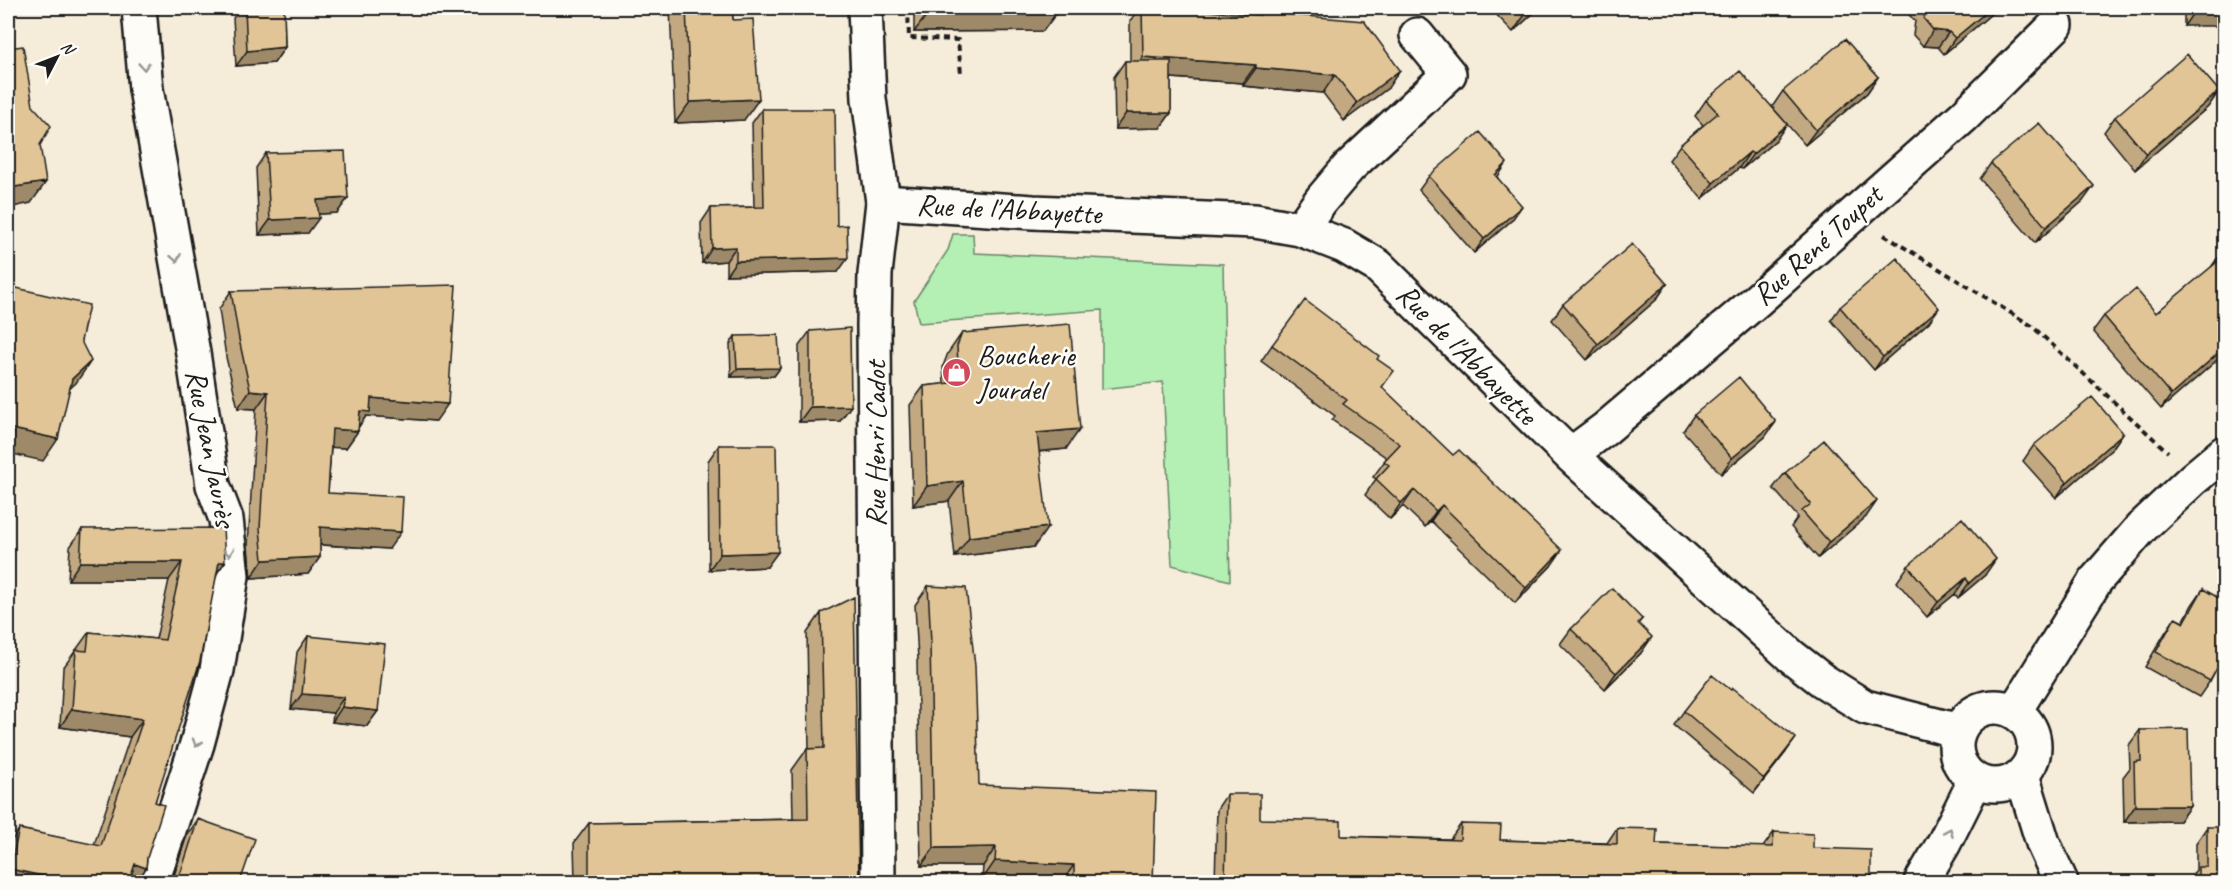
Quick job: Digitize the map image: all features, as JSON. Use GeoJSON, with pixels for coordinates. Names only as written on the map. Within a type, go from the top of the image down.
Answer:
{"type":"FeatureCollection","features":[{"type":"Feature","properties":{"kind":"street","name":"Rue Jean Jaurès"},"geometry":{"type":"LineString","coordinates":[[139,8],[146,89],[193,353],[213,485],[226,519],[232,576],[217,670],[197,744],[152,882]]}},
{"type":"Feature","properties":{"kind":"street","name":"Rue Henri Cadot"},"geometry":{"type":"LineString","coordinates":[[865,8],[869,99],[883,202],[875,274],[874,325],[878,882]]}},
{"type":"Feature","properties":{"kind":"street","name":"Rue René Toupet"},"geometry":{"type":"LineString","coordinates":[[1570,455],[1605,429],[1755,302],[1964,116],[2056,25]]}},
{"type":"Feature","properties":{"kind":"street"},"geometry":{"type":"LineString","coordinates":[[1300,229],[1349,167],[1449,74],[1417,35]]}},
{"type":"Feature","properties":{"kind":"street","name":"Rue de l'Abbayette"},"geometry":{"type":"LineString","coordinates":[[883,202],[1033,212],[1255,221],[1300,229],[1344,246],[1378,266],[1570,455],[1791,656],[1822,680],[1865,707],[1959,731]]}},
{"type":"Feature","properties":{"kind":"street"},"geometry":{"type":"LineString","coordinates":[[2014,712],[2096,580],[2142,527],[2224,453]]}},
{"type":"Feature","properties":{"kind":"street"},"geometry":{"type":"LineString","coordinates":[[1993,707],[2014,712],[2031,730],[2034,742],[2031,760],[2022,775],[2012,782],[2000,786],[1975,781],[1960,765],[1956,742],[1959,731],[1972,714],[1982,709],[1993,707]]}},
{"type":"Feature","properties":{"kind":"street"},"geometry":{"type":"LineString","coordinates":[[2022,775],[2043,843],[2061,882]]}},
{"type":"Feature","properties":{"kind":"street"},"geometry":{"type":"LineString","coordinates":[[1921,882],[1944,843],[1975,781]]}},
{"type":"Feature","properties":{"kind":"street"},"geometry":{"type":"LineString","coordinates":[[2035,882],[2043,843]]}},
{"type":"Feature","properties":{"kind":"path"},"geometry":{"type":"LineString","coordinates":[[908,8],[909,39],[958,40],[962,74]]}},
{"type":"Feature","properties":{"kind":"path"},"geometry":{"type":"LineString","coordinates":[[1850,216],[2032,326],[2167,451],[2193,479]]}},
{"type":"Feature","properties":{"kind":"green space"},"geometry":{"type":"Polygon","coordinates":[[[953,234],[973,234],[974,253],[1223,264],[1230,581],[1172,565],[1163,382],[1102,389],[1102,310],[919,323],[914,301],[948,250],[953,234]]]}},
{"type":"Feature","properties":{"kind":"building"},"geometry":{"type":"Polygon","coordinates":[[[245,8],[284,8],[285,47],[247,51],[245,8]]]}},
{"type":"Feature","properties":{"kind":"building"},"geometry":{"type":"Polygon","coordinates":[[[686,8],[732,8],[733,20],[753,19],[759,99],[690,102],[686,8]]]}},
{"type":"Feature","properties":{"kind":"building"},"geometry":{"type":"Polygon","coordinates":[[[1142,8],[1194,8],[1194,10],[1260,15],[1260,12],[1364,21],[1400,70],[1357,103],[1335,75],[1256,68],[1256,65],[1143,57],[1142,8]]]}},
{"type":"Feature","properties":{"kind":"building"},"geometry":{"type":"Polygon","coordinates":[[[1516,8],[1533,8],[1524,16],[1516,8]]]}},
{"type":"Feature","properties":{"kind":"building"},"geometry":{"type":"Polygon","coordinates":[[[1925,8],[1991,8],[1955,38],[1949,32],[1933,30],[1924,19],[1925,8]]]}},
{"type":"Feature","properties":{"kind":"building"},"geometry":{"type":"Polygon","coordinates":[[[2195,8],[2224,8],[2224,11],[2195,10],[2195,8]]]}},
{"type":"Feature","properties":{"kind":"building"},"geometry":{"type":"Polygon","coordinates":[[[1845,39],[1878,77],[1816,130],[1783,91],[1845,39]]]}},
{"type":"Feature","properties":{"kind":"building"},"geometry":{"type":"Polygon","coordinates":[[[23,46],[33,106],[51,126],[40,145],[46,182],[8,188],[8,48],[23,46]]]}},
{"type":"Feature","properties":{"kind":"building"},"geometry":{"type":"Polygon","coordinates":[[[2187,54],[2219,91],[2146,154],[2115,117],[2187,54]]]}},
{"type":"Feature","properties":{"kind":"building"},"geometry":{"type":"Polygon","coordinates":[[[1125,61],[1171,61],[1171,113],[1126,113],[1125,61]]]}},
{"type":"Feature","properties":{"kind":"building"},"geometry":{"type":"Polygon","coordinates":[[[1740,71],[1787,124],[1753,154],[1750,152],[1713,183],[1680,145],[1718,113],[1706,100],[1740,71]]]}},
{"type":"Feature","properties":{"kind":"building"},"geometry":{"type":"Polygon","coordinates":[[[762,109],[835,109],[837,226],[847,225],[848,258],[736,261],[736,247],[712,248],[711,208],[764,207],[762,109]]]}},
{"type":"Feature","properties":{"kind":"building"},"geometry":{"type":"Polygon","coordinates":[[[2039,123],[2094,186],[2046,227],[1991,163],[2039,123]]]}},
{"type":"Feature","properties":{"kind":"building"},"geometry":{"type":"Polygon","coordinates":[[[1480,132],[1507,163],[1495,175],[1522,206],[1484,239],[1429,176],[1480,132]]]}},
{"type":"Feature","properties":{"kind":"building"},"geometry":{"type":"Polygon","coordinates":[[[345,151],[348,198],[317,200],[319,218],[270,220],[266,153],[345,151]]]}},
{"type":"Feature","properties":{"kind":"building"},"geometry":{"type":"Polygon","coordinates":[[[1632,244],[1667,284],[1598,344],[1563,304],[1632,244]]]}},
{"type":"Feature","properties":{"kind":"building"},"geometry":{"type":"Polygon","coordinates":[[[2224,253],[2224,348],[2171,395],[2104,316],[2136,289],[2156,313],[2217,262],[2216,260],[2224,253]]]}},
{"type":"Feature","properties":{"kind":"building"},"geometry":{"type":"Polygon","coordinates":[[[1897,258],[1939,308],[1883,357],[1840,307],[1897,258]]]}},
{"type":"Feature","properties":{"kind":"building"},"geometry":{"type":"Polygon","coordinates":[[[456,285],[448,404],[371,398],[370,412],[360,411],[358,431],[332,429],[328,493],[403,497],[401,532],[320,527],[320,557],[263,560],[260,528],[268,392],[250,390],[231,291],[456,285]]]}},
{"type":"Feature","properties":{"kind":"building"},"geometry":{"type":"Polygon","coordinates":[[[8,286],[89,305],[81,341],[91,361],[72,379],[58,439],[8,428],[8,286]]]}},
{"type":"Feature","properties":{"kind":"building"},"geometry":{"type":"Polygon","coordinates":[[[1305,300],[1379,356],[1377,359],[1394,371],[1382,387],[1453,455],[1459,450],[1562,550],[1526,588],[1442,505],[1436,511],[1414,490],[1401,503],[1376,479],[1389,465],[1384,461],[1400,444],[1343,404],[1347,400],[1272,345],[1305,300]]]}},
{"type":"Feature","properties":{"kind":"building"},"geometry":{"type":"Polygon","coordinates":[[[1070,324],[1080,429],[1037,433],[1048,527],[969,537],[963,481],[927,486],[924,386],[959,382],[957,346],[962,333],[1070,324]]]}},
{"type":"Feature","properties":{"kind":"building"},"geometry":{"type":"Polygon","coordinates":[[[850,328],[851,406],[810,407],[810,331],[850,328]]]}},
{"type":"Feature","properties":{"kind":"building"},"geometry":{"type":"Polygon","coordinates":[[[778,335],[780,368],[737,369],[735,336],[778,335]]]}},
{"type":"Feature","properties":{"kind":"building"},"geometry":{"type":"Polygon","coordinates":[[[1739,377],[1776,422],[1732,458],[1694,415],[1739,377]]]}},
{"type":"Feature","properties":{"kind":"building"},"geometry":{"type":"Polygon","coordinates":[[[2092,397],[2123,433],[2067,482],[2034,445],[2092,397]]]}},
{"type":"Feature","properties":{"kind":"building"},"geometry":{"type":"Polygon","coordinates":[[[1824,440],[1877,501],[1829,542],[1802,511],[1811,504],[1785,473],[1824,440]]]}},
{"type":"Feature","properties":{"kind":"building"},"geometry":{"type":"Polygon","coordinates":[[[719,445],[776,445],[778,552],[720,554],[719,445]]]}},
{"type":"Feature","properties":{"kind":"building"},"geometry":{"type":"Polygon","coordinates":[[[1962,518],[1996,559],[1969,583],[1966,578],[1938,602],[1908,566],[1962,518]]]}},
{"type":"Feature","properties":{"kind":"building"},"geometry":{"type":"Polygon","coordinates":[[[223,528],[225,562],[219,562],[200,661],[155,802],[164,805],[146,868],[135,864],[129,882],[71,882],[10,869],[19,829],[101,846],[143,719],[72,709],[76,650],[87,651],[89,632],[165,640],[182,562],[80,562],[82,529],[223,528]]]}},
{"type":"Feature","properties":{"kind":"building"},"geometry":{"type":"Polygon","coordinates":[[[928,586],[966,588],[975,666],[979,785],[1156,792],[1153,882],[1074,882],[1074,865],[995,861],[996,847],[934,848],[928,586]]]}},
{"type":"Feature","properties":{"kind":"building"},"geometry":{"type":"Polygon","coordinates":[[[1612,588],[1642,619],[1638,623],[1652,637],[1616,673],[1571,629],[1612,588]]]}},
{"type":"Feature","properties":{"kind":"building"},"geometry":{"type":"Polygon","coordinates":[[[2203,589],[2224,601],[2224,655],[2210,681],[2156,652],[2175,618],[2184,623],[2203,589]]]}},
{"type":"Feature","properties":{"kind":"building"},"geometry":{"type":"Polygon","coordinates":[[[854,597],[859,882],[589,882],[589,823],[808,819],[807,749],[824,748],[821,613],[854,597]]]}},
{"type":"Feature","properties":{"kind":"building"},"geometry":{"type":"Polygon","coordinates":[[[308,636],[385,644],[378,711],[342,707],[344,697],[302,694],[308,636]]]}},
{"type":"Feature","properties":{"kind":"building"},"geometry":{"type":"Polygon","coordinates":[[[1712,675],[1731,690],[1733,688],[1796,738],[1764,779],[1684,711],[1712,675]]]}},
{"type":"Feature","properties":{"kind":"building"},"geometry":{"type":"Polygon","coordinates":[[[2188,729],[2190,806],[2135,806],[2134,762],[2141,761],[2140,730],[2188,729]]]}},
{"type":"Feature","properties":{"kind":"building"},"geometry":{"type":"Polygon","coordinates":[[[1227,794],[1260,794],[1260,819],[1341,821],[1341,836],[1460,840],[1461,824],[1501,825],[1500,840],[1617,844],[1617,828],[1657,829],[1656,844],[1773,847],[1774,832],[1813,834],[1813,848],[1871,850],[1871,882],[1225,882],[1227,794]]]}},
{"type":"Feature","properties":{"kind":"building"},"geometry":{"type":"Polygon","coordinates":[[[198,819],[255,839],[240,882],[174,881],[181,872],[198,819]]]}},
{"type":"Feature","properties":{"kind":"building"},"geometry":{"type":"Polygon","coordinates":[[[2207,827],[2224,827],[2224,882],[2198,882],[2198,867],[2207,867],[2207,827]]]}},
{"type":"Feature","properties":{"kind":"place","name":"Boucherie Jourdel"},"geometry":{"type":"Point","coordinates":[956,372]}}]}
